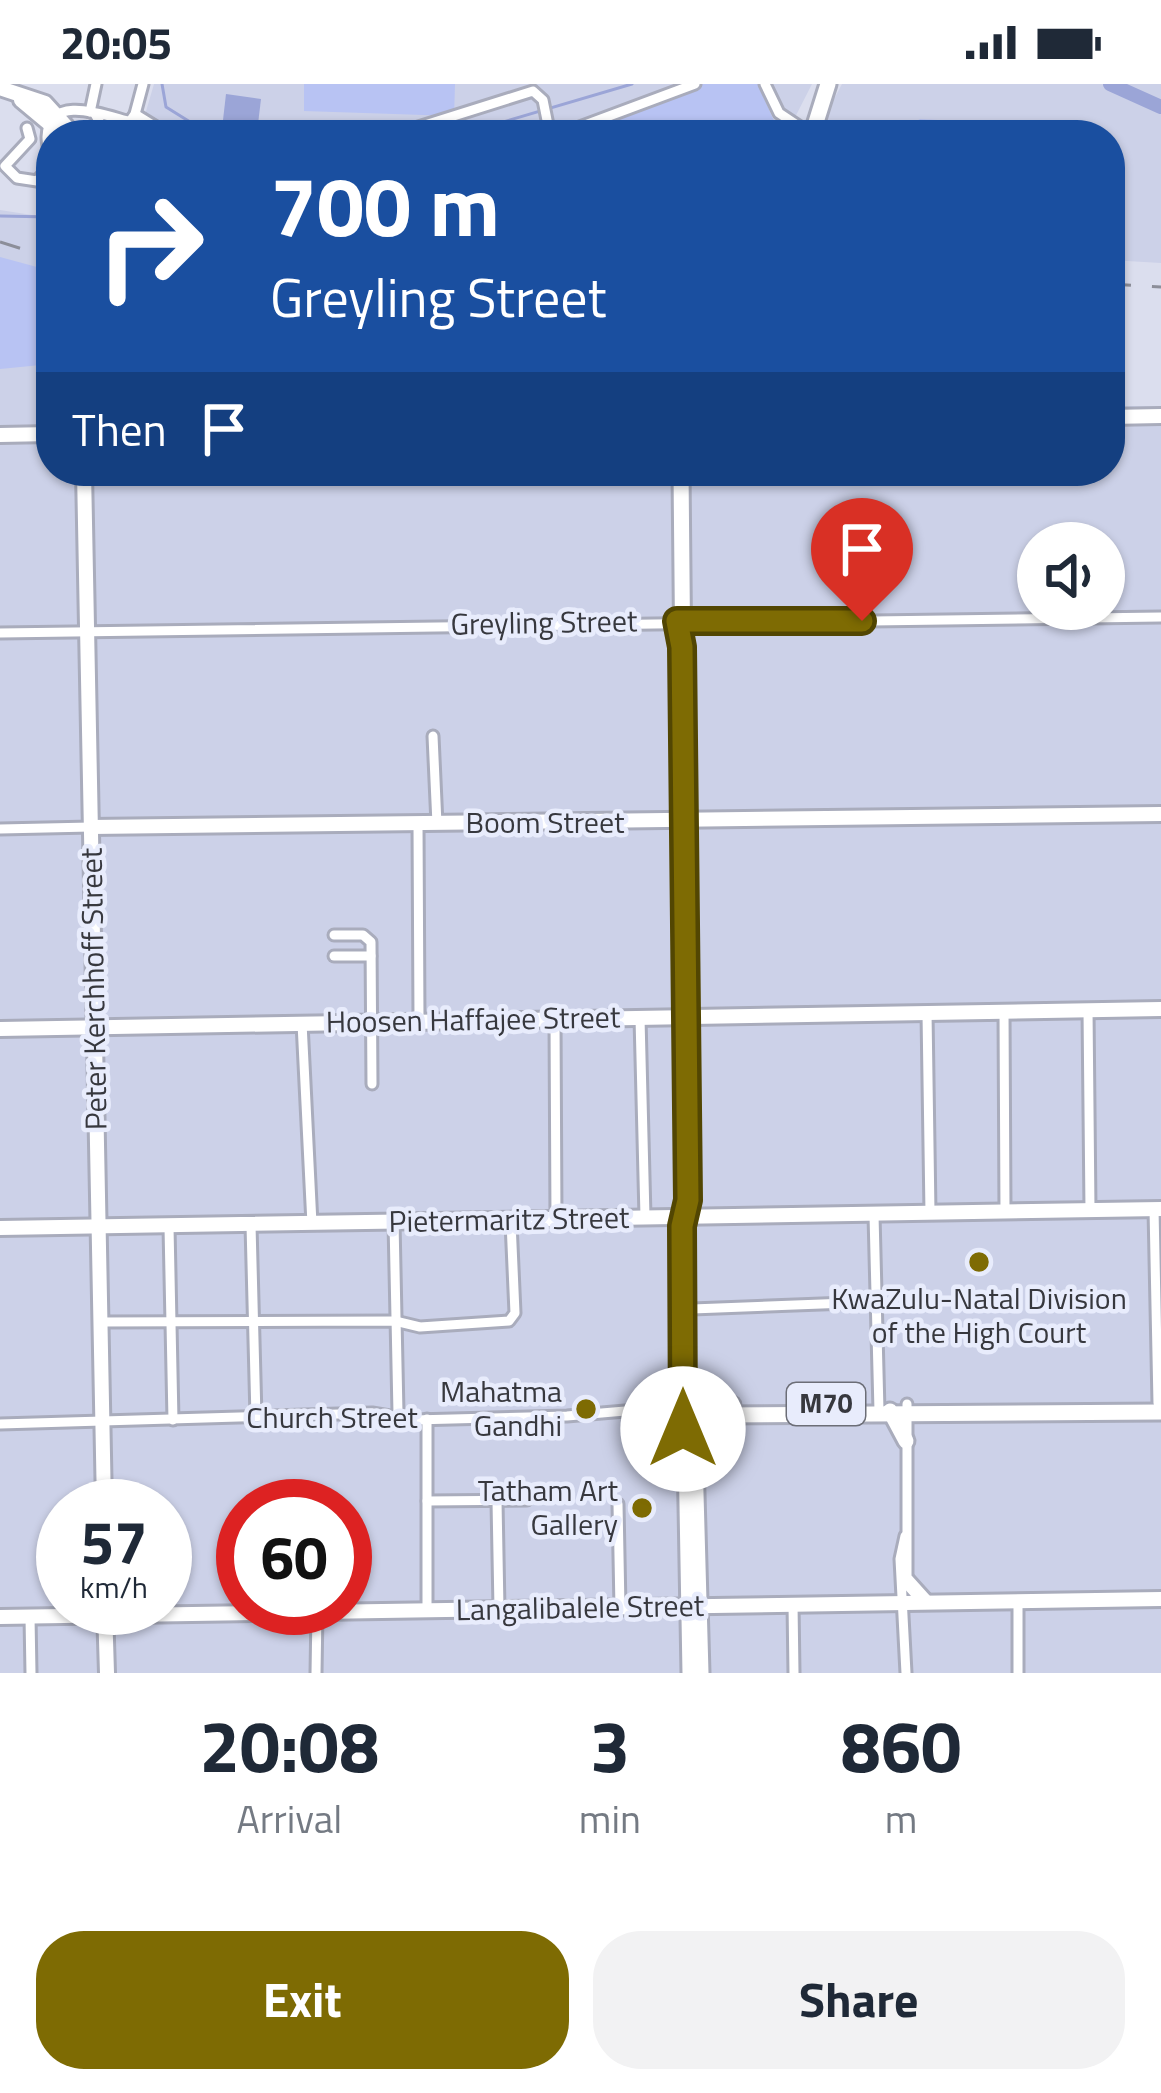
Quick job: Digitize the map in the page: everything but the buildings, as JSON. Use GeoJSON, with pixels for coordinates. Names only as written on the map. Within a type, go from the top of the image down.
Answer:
{"type":"FeatureCollection","features":[{"type":"Feature","properties":{"kind":"main road"},"geometry":{"type":"LineString","coordinates":[[812,120],[828,84]]}},
{"type":"Feature","properties":{"kind":"main road"},"geometry":{"type":"LineString","coordinates":[[677,486],[683,1016],[687,1216],[692,1226],[689,1414]]}},
{"type":"Feature","properties":{"kind":"main road"},"geometry":{"type":"LineString","coordinates":[[687,1216],[682,1226],[701,1673]]}},
{"type":"Feature","properties":{"kind":"main road","name":"Church Street"},"geometry":{"type":"LineString","coordinates":[[689,1414],[1160,1406]]}},
{"type":"Feature","properties":{"kind":"main road"},"geometry":{"type":"LineString","coordinates":[[892,1408],[906,1441]]}},
{"type":"Feature","properties":{"kind":"main road"},"geometry":{"type":"LineString","coordinates":[[690,1673],[695,1605]]}},
{"type":"Feature","properties":{"kind":"street"},"geometry":{"type":"LineString","coordinates":[[96,84],[92,113],[97,120]]}},
{"type":"Feature","properties":{"kind":"street"},"geometry":{"type":"LineString","coordinates":[[133,118],[143,84]]}},
{"type":"Feature","properties":{"kind":"street"},"geometry":{"type":"LineString","coordinates":[[595,120],[695,84]]}},
{"type":"Feature","properties":{"kind":"street"},"geometry":{"type":"LineString","coordinates":[[765,84],[776,109],[790,120]]}},
{"type":"Feature","properties":{"kind":"street"},"geometry":{"type":"LineString","coordinates":[[0,89],[27,93],[55,118],[73,109],[137,120]]}},
{"type":"Feature","properties":{"kind":"street"},"geometry":{"type":"LineString","coordinates":[[440,120],[532,91],[543,100],[548,120]]}},
{"type":"Feature","properties":{"kind":"street"},"geometry":{"type":"LineString","coordinates":[[27,128],[31,139],[5,166],[17,178],[36,181]]}},
{"type":"Feature","properties":{"kind":"street"},"geometry":{"type":"LineString","coordinates":[[1125,417],[1161,416]]}},
{"type":"Feature","properties":{"kind":"street"},"geometry":{"type":"LineString","coordinates":[[0,435],[36,434]]}},
{"type":"Feature","properties":{"kind":"street","name":"Peter Kerchhoff Street"},"geometry":{"type":"LineString","coordinates":[[84,486],[104,1479]]}},
{"type":"Feature","properties":{"kind":"street","name":"Greyling Street"},"geometry":{"type":"LineString","coordinates":[[0,633],[1161,617]]}},
{"type":"Feature","properties":{"kind":"street"},"geometry":{"type":"LineString","coordinates":[[434,736],[437,824]]}},
{"type":"Feature","properties":{"kind":"street","name":"Boom Street"},"geometry":{"type":"LineString","coordinates":[[0,829],[1161,814]]}},
{"type":"Feature","properties":{"kind":"street"},"geometry":{"type":"LineString","coordinates":[[418,824],[419,1021]]}},
{"type":"Feature","properties":{"kind":"street"},"geometry":{"type":"LineString","coordinates":[[334,935],[368,938],[372,1084]]}},
{"type":"Feature","properties":{"kind":"street"},"geometry":{"type":"LineString","coordinates":[[334,956],[371,956]]}},
{"type":"Feature","properties":{"kind":"street","name":"Hoosen Haffajee Street"},"geometry":{"type":"LineString","coordinates":[[0,1029],[1161,1009]]}},
{"type":"Feature","properties":{"kind":"street"},"geometry":{"type":"LineString","coordinates":[[1088,1010],[1090,1210]]}},
{"type":"Feature","properties":{"kind":"street"},"geometry":{"type":"LineString","coordinates":[[1004,1011],[1004,1210]]}},
{"type":"Feature","properties":{"kind":"street"},"geometry":{"type":"LineString","coordinates":[[927,1013],[930,1213]]}},
{"type":"Feature","properties":{"kind":"street"},"geometry":{"type":"LineString","coordinates":[[640,1018],[646,1217]]}},
{"type":"Feature","properties":{"kind":"street"},"geometry":{"type":"LineString","coordinates":[[555,1019],[556,1220]]}},
{"type":"Feature","properties":{"kind":"street"},"geometry":{"type":"LineString","coordinates":[[302,1023],[312,1224]]}},
{"type":"Feature","properties":{"kind":"street"},"geometry":{"type":"LineString","coordinates":[[1157,1209],[1160,1406]]}},
{"type":"Feature","properties":{"kind":"street","name":"Pietermaritz Street"},"geometry":{"type":"LineString","coordinates":[[0,1228],[1157,1209]]}},
{"type":"Feature","properties":{"kind":"street"},"geometry":{"type":"LineString","coordinates":[[874,1215],[874,1302],[892,1408]]}},
{"type":"Feature","properties":{"kind":"street"},"geometry":{"type":"LineString","coordinates":[[394,1222],[398,1413]]}},
{"type":"Feature","properties":{"kind":"street"},"geometry":{"type":"LineString","coordinates":[[100,1322],[395,1321],[420,1327],[512,1319],[511,1222]]}},
{"type":"Feature","properties":{"kind":"street"},"geometry":{"type":"LineString","coordinates":[[251,1225],[256,1417]]}},
{"type":"Feature","properties":{"kind":"street"},"geometry":{"type":"LineString","coordinates":[[169,1227],[173,1420]]}},
{"type":"Feature","properties":{"kind":"street"},"geometry":{"type":"LineString","coordinates":[[692,1309],[874,1302]]}},
{"type":"Feature","properties":{"kind":"street","name":"Church Street"},"geometry":{"type":"LineString","coordinates":[[0,1424],[398,1413],[427,1419],[689,1414]]}},
{"type":"Feature","properties":{"kind":"street"},"geometry":{"type":"LineString","coordinates":[[427,1419],[427,1610]]}},
{"type":"Feature","properties":{"kind":"street"},"geometry":{"type":"LineString","coordinates":[[906,1441],[906,1673]]}},
{"type":"Feature","properties":{"kind":"street"},"geometry":{"type":"LineString","coordinates":[[427,1501],[527,1501]]}},
{"type":"Feature","properties":{"kind":"street"},"geometry":{"type":"LineString","coordinates":[[497,1501],[499,1609]]}},
{"type":"Feature","properties":{"kind":"street"},"geometry":{"type":"LineString","coordinates":[[618,1504],[620,1608]]}},
{"type":"Feature","properties":{"kind":"street"},"geometry":{"type":"LineString","coordinates":[[904,1604],[905,1536]]}},
{"type":"Feature","properties":{"kind":"street"},"geometry":{"type":"LineString","coordinates":[[907,1581],[926,1601]]}},
{"type":"Feature","properties":{"kind":"street","name":"Langalibalele Street"},"geometry":{"type":"LineString","coordinates":[[372,1611],[1161,1599]]}},
{"type":"Feature","properties":{"kind":"street"},"geometry":{"type":"LineString","coordinates":[[1018,1600],[1018,1673]]}},
{"type":"Feature","properties":{"kind":"street"},"geometry":{"type":"LineString","coordinates":[[793,1604],[794,1673]]}},
{"type":"Feature","properties":{"kind":"street","name":"Langalibalele Street"},"geometry":{"type":"LineString","coordinates":[[0,1617],[36,1617]]}},
{"type":"Feature","properties":{"kind":"street"},"geometry":{"type":"LineString","coordinates":[[30,1617],[31,1673]]}},
{"type":"Feature","properties":{"kind":"street"},"geometry":{"type":"LineString","coordinates":[[105,1635],[106,1673]]}},
{"type":"Feature","properties":{"kind":"street"},"geometry":{"type":"LineString","coordinates":[[316,1673],[317,1635]]}},
{"type":"Feature","properties":{"kind":"shaded area"},"geometry":{"type":"Polygon","coordinates":[[[154,84],[812,84],[794,120],[143,120],[154,84]]]}},
{"type":"Feature","properties":{"kind":"shaded area"},"geometry":{"type":"Polygon","coordinates":[[[304,84],[455,84],[454,116],[304,111],[304,84]]]}},
{"type":"Feature","properties":{"kind":"shaded area"},"geometry":{"type":"Polygon","coordinates":[[[703,84],[758,84],[774,120],[599,120],[703,84]]]}},
{"type":"Feature","properties":{"kind":"shaded area"},"geometry":{"type":"Polygon","coordinates":[[[842,84],[1161,84],[1161,263],[1125,261],[1125,120],[823,120],[842,84]]]}},
{"type":"Feature","properties":{"kind":"shaded area"},"geometry":{"type":"Polygon","coordinates":[[[226,94],[261,99],[258,120],[223,120],[226,94]]]}},
{"type":"Feature","properties":{"kind":"shaded area"},"geometry":{"type":"Polygon","coordinates":[[[0,210],[36,216],[36,486],[1125,486],[1125,406],[1161,406],[1161,1673],[0,1673],[0,210]]]}},
{"type":"Feature","properties":{"kind":"shaded area"},"geometry":{"type":"Polygon","coordinates":[[[0,257],[36,267],[36,365],[0,369],[0,257]]]}},
{"type":"Feature","properties":{"kind":"waterway"},"geometry":{"type":"LineString","coordinates":[[162,84],[166,107],[187,120]]}},
{"type":"Feature","properties":{"kind":"waterway"},"geometry":{"type":"LineString","coordinates":[[510,120],[632,84]]}},
{"type":"Feature","properties":{"kind":"waterway"},"geometry":{"type":"LineString","coordinates":[[1110,84],[1161,107]]}},
{"type":"Feature","properties":{"kind":"waterway"},"geometry":{"type":"LineString","coordinates":[[0,216],[36,217]]}},
{"type":"Feature","properties":{"kind":"railway"},"geometry":{"type":"LineString","coordinates":[[0,242],[36,253]]}},
{"type":"Feature","properties":{"kind":"railway"},"geometry":{"type":"LineString","coordinates":[[1125,285],[1161,287]]}},
{"type":"Feature","properties":{"kind":"place","name":"KwaZulu-Natal Division of the High Court"},"geometry":{"type":"Point","coordinates":[979,1262]}},
{"type":"Feature","properties":{"kind":"place","name":"Mahatma Gandhi"},"geometry":{"type":"Point","coordinates":[586,1409]}},
{"type":"Feature","properties":{"kind":"place","name":"Tatham Art Gallery"},"geometry":{"type":"Point","coordinates":[642,1508]}},
{"type":"Feature","properties":{"kind":"route"},"geometry":{"type":"LineString","coordinates":[[683,1429],[687,1106],[682,647],[677,621],[862,621]]}}]}
